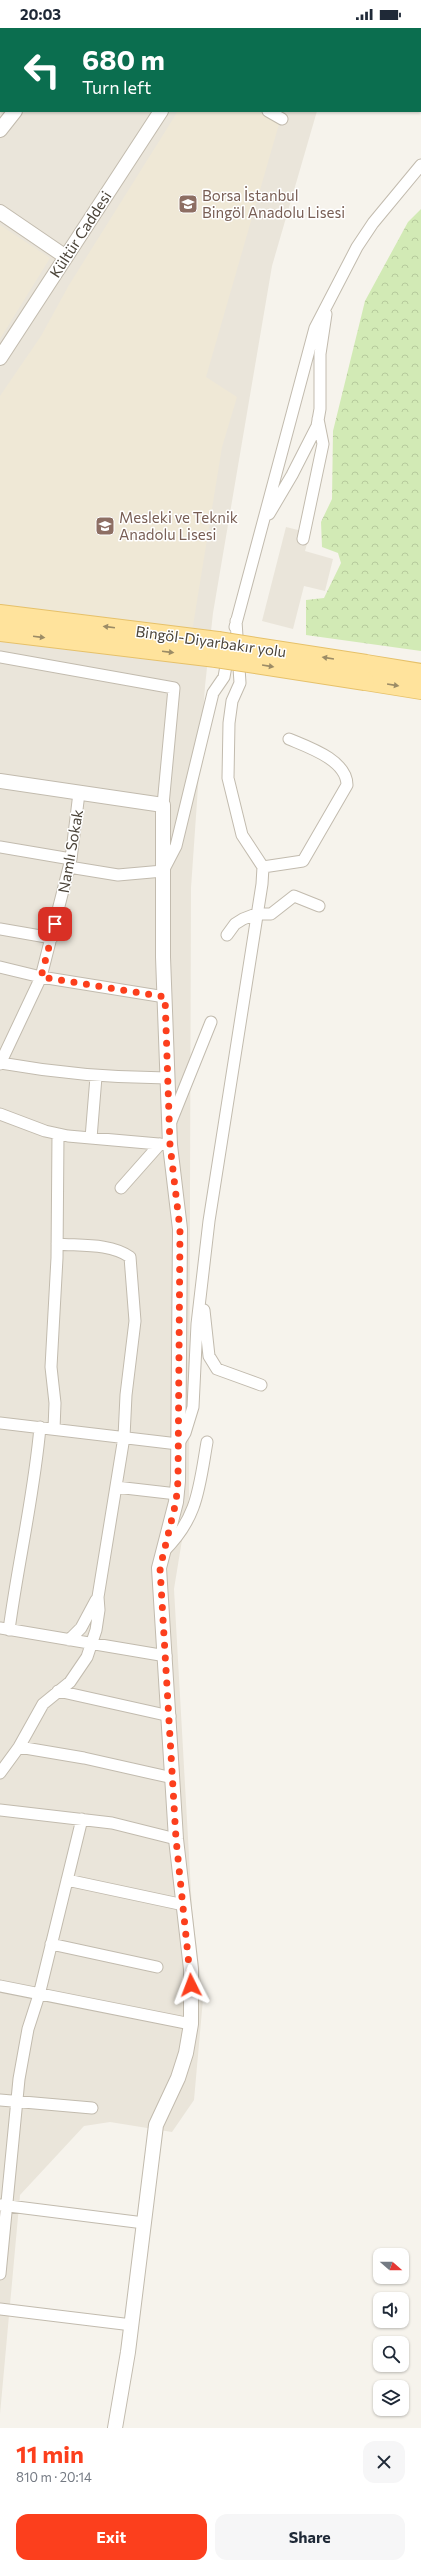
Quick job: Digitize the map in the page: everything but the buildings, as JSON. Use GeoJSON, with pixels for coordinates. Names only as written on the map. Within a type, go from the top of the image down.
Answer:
{"type":"FeatureCollection","features":[{"type":"Feature","properties":{"kind":"main road","name":"Bingöl-Diyarbakır yolu"},"geometry":{"type":"LineString","coordinates":[[0,614],[366,672],[421,673]]}},
{"type":"Feature","properties":{"kind":"main road","name":"Bingöl-Diyarbakır yolu"},"geometry":{"type":"LineString","coordinates":[[0,632],[217,649]]}},
{"type":"Feature","properties":{"kind":"main road","name":"Bingöl-Diyarbakır yolu"},"geometry":{"type":"LineString","coordinates":[[366,672],[421,690]]}},
{"type":"Feature","properties":{"kind":"street"},"geometry":{"type":"LineString","coordinates":[[0,130],[14,112]]}},
{"type":"Feature","properties":{"kind":"street","name":"Kültür Caddesi"},"geometry":{"type":"LineString","coordinates":[[0,358],[160,112]]}},
{"type":"Feature","properties":{"kind":"street"},"geometry":{"type":"LineString","coordinates":[[270,112],[282,119]]}},
{"type":"Feature","properties":{"kind":"street"},"geometry":{"type":"LineString","coordinates":[[163,871],[176,846],[213,693],[224,676],[236,621],[315,328],[361,241],[421,165]]}},
{"type":"Feature","properties":{"kind":"street"},"geometry":{"type":"LineString","coordinates":[[0,212],[66,257]]}},
{"type":"Feature","properties":{"kind":"street"},"geometry":{"type":"LineString","coordinates":[[263,525],[309,443],[318,419],[320,409],[320,354],[327,303]]}},
{"type":"Feature","properties":{"kind":"street"},"geometry":{"type":"LineString","coordinates":[[303,539],[323,444],[318,419]]}},
{"type":"Feature","properties":{"kind":"street"},"geometry":{"type":"LineString","coordinates":[[178,1444],[185,1433],[193,1406],[197,1324],[203,1283],[209,1221],[263,867],[242,835],[228,778],[229,724],[232,701],[240,683],[236,621]]}},
{"type":"Feature","properties":{"kind":"street"},"geometry":{"type":"LineString","coordinates":[[0,657],[174,688],[163,805],[165,997],[169,1126]]}},
{"type":"Feature","properties":{"kind":"street"},"geometry":{"type":"LineString","coordinates":[[263,867],[283,866],[302,861],[347,785],[342,770],[328,758],[289,739]]}},
{"type":"Feature","properties":{"kind":"street"},"geometry":{"type":"LineString","coordinates":[[0,781],[163,805]]}},
{"type":"Feature","properties":{"kind":"street","name":"Namlı Sokak"},"geometry":{"type":"LineString","coordinates":[[0,1063],[41,977],[70,863],[79,793]]}},
{"type":"Feature","properties":{"kind":"street"},"geometry":{"type":"LineString","coordinates":[[0,847],[118,875],[163,871]]}},
{"type":"Feature","properties":{"kind":"street"},"geometry":{"type":"LineString","coordinates":[[227,935],[234,924],[256,914],[271,914],[294,896],[319,906]]}},
{"type":"Feature","properties":{"kind":"street"},"geometry":{"type":"LineString","coordinates":[[0,928],[52,938]]}},
{"type":"Feature","properties":{"kind":"street"},"geometry":{"type":"LineString","coordinates":[[0,967],[41,977],[165,997]]}},
{"type":"Feature","properties":{"kind":"street"},"geometry":{"type":"LineString","coordinates":[[115,2428],[132,2325],[156,2125],[178,2078],[186,2053],[191,2024],[191,1969],[176,1839],[170,1716],[160,1568],[177,1494],[178,1444],[180,1229],[165,1145],[169,1126],[211,1022]]}},
{"type":"Feature","properties":{"kind":"street"},"geometry":{"type":"LineString","coordinates":[[0,1063],[96,1077],[167,1078]]}},
{"type":"Feature","properties":{"kind":"street"},"geometry":{"type":"LineString","coordinates":[[91,1138],[96,1077]]}},
{"type":"Feature","properties":{"kind":"street"},"geometry":{"type":"LineString","coordinates":[[0,1114],[58,1134],[165,1145]]}},
{"type":"Feature","properties":{"kind":"street"},"geometry":{"type":"LineString","coordinates":[[54,1429],[55,1403],[51,1367],[57,1244],[58,1134]]}},
{"type":"Feature","properties":{"kind":"street"},"geometry":{"type":"LineString","coordinates":[[121,1188],[165,1145]]}},
{"type":"Feature","properties":{"kind":"street"},"geometry":{"type":"LineString","coordinates":[[0,1773],[19,1747],[43,1704],[70,1682],[79,1671],[92,1644],[99,1610],[98,1597],[124,1437],[126,1395],[135,1321],[130,1257],[124,1252],[102,1247],[57,1244]]}},
{"type":"Feature","properties":{"kind":"street"},"geometry":{"type":"LineString","coordinates":[[203,1283],[205,1334],[209,1356],[217,1369],[261,1385]]}},
{"type":"Feature","properties":{"kind":"street"},"geometry":{"type":"LineString","coordinates":[[0,1423],[178,1444]]}},
{"type":"Feature","properties":{"kind":"street"},"geometry":{"type":"LineString","coordinates":[[40,1428],[36,1470],[4,1629],[166,1656]]}},
{"type":"Feature","properties":{"kind":"street"},"geometry":{"type":"LineString","coordinates":[[162,1554],[180,1535],[191,1515],[207,1442]]}},
{"type":"Feature","properties":{"kind":"street"},"geometry":{"type":"LineString","coordinates":[[116,1487],[177,1494]]}},
{"type":"Feature","properties":{"kind":"street"},"geometry":{"type":"LineString","coordinates":[[69,1640],[81,1628],[98,1597]]}},
{"type":"Feature","properties":{"kind":"street"},"geometry":{"type":"LineString","coordinates":[[58,1691],[170,1716]]}},
{"type":"Feature","properties":{"kind":"street"},"geometry":{"type":"LineString","coordinates":[[19,1747],[84,1758],[173,1778]]}},
{"type":"Feature","properties":{"kind":"street"},"geometry":{"type":"LineString","coordinates":[[0,1810],[112,1823],[176,1839]]}},
{"type":"Feature","properties":{"kind":"street"},"geometry":{"type":"LineString","coordinates":[[0,2274],[3,2205],[16,2102],[28,2029],[39,1995],[82,1819]]}},
{"type":"Feature","properties":{"kind":"street"},"geometry":{"type":"LineString","coordinates":[[67,1880],[184,1905]]}},
{"type":"Feature","properties":{"kind":"street"},"geometry":{"type":"LineString","coordinates":[[51,1944],[157,1967]]}},
{"type":"Feature","properties":{"kind":"street"},"geometry":{"type":"LineString","coordinates":[[0,1986],[39,1995],[191,2024]]}},
{"type":"Feature","properties":{"kind":"street"},"geometry":{"type":"LineString","coordinates":[[0,2100],[92,2108]]}},
{"type":"Feature","properties":{"kind":"street"},"geometry":{"type":"LineString","coordinates":[[3,2205],[144,2223]]}},
{"type":"Feature","properties":{"kind":"street"},"geometry":{"type":"LineString","coordinates":[[0,2309],[132,2325]]}},
{"type":"Feature","properties":{"kind":"shaded area"},"geometry":{"type":"Polygon","coordinates":[[[0,112],[317,112],[272,266],[213,613],[205,686],[191,888],[189,1497],[174,1589],[192,1909],[203,1999],[194,2100],[172,2132],[110,2122],[84,2126],[20,2195],[0,2414],[0,112]]]}},
{"type":"Feature","properties":{"kind":"shaded area"},"geometry":{"type":"Polygon","coordinates":[[[177,112],[259,112],[279,124],[206,377],[237,397],[222,447],[192,632],[0,604],[0,396],[41,336],[69,285],[177,112]]]}},
{"type":"Feature","properties":{"kind":"shaded area"},"geometry":{"type":"Polygon","coordinates":[[[0,225],[50,258],[0,339],[0,225]]]}},
{"type":"Feature","properties":{"kind":"shaded area"},"geometry":{"type":"Polygon","coordinates":[[[286,527],[310,533],[305,551],[333,559],[325,591],[304,586],[293,629],[262,621],[286,527]]]}},
{"type":"Feature","properties":{"kind":"green space"},"geometry":{"type":"Polygon","coordinates":[[[421,209],[421,651],[306,635],[306,600],[324,598],[341,563],[338,553],[322,547],[321,522],[332,499],[333,431],[365,301],[408,222],[421,209]]]}},
{"type":"Feature","properties":{"kind":"place","name":"Borsa İstanbul Bingöl Anadolu Lisesi"},"geometry":{"type":"Point","coordinates":[188,204]}},
{"type":"Feature","properties":{"kind":"place","name":"Mesleki ve Teknik Anadolu Lisesi"},"geometry":{"type":"Point","coordinates":[105,526]}},
{"type":"Feature","properties":{"kind":"route"},"geometry":{"type":"LineString","coordinates":[[55,924],[41,977],[165,997],[170,1145],[180,1229],[178,1481],[176,1502],[162,1554],[160,1568],[170,1716],[176,1839],[191,1969],[191,1985]]}}]}
